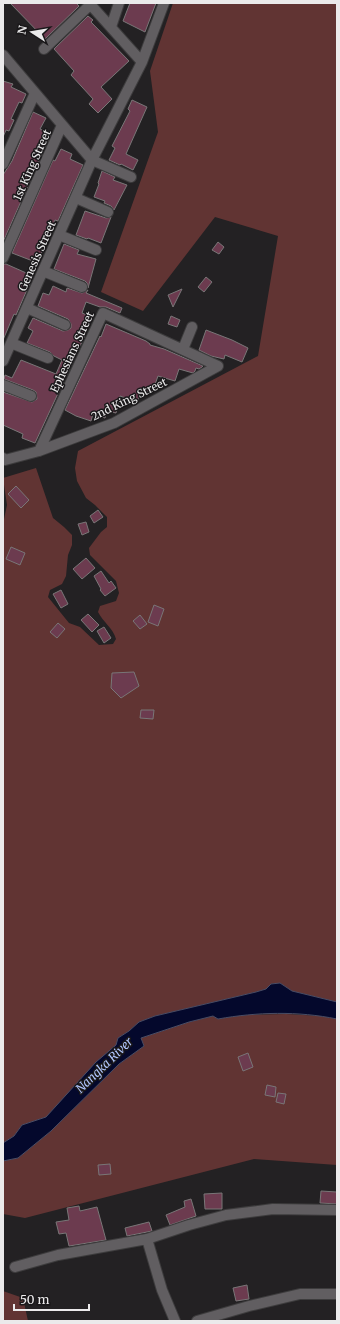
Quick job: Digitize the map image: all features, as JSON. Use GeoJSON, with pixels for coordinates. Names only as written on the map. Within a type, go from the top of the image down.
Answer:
{"type":"FeatureCollection","features":[{"type":"Feature","properties":{"kind":"street"},"geometry":{"type":"LineString","coordinates":[[110,27],[119,3]]}},
{"type":"Feature","properties":{"kind":"street","name":"Genesis Street"},"geometry":{"type":"LineString","coordinates":[[3,361],[92,160],[142,62],[164,3]]}},
{"type":"Feature","properties":{"kind":"street"},"geometry":{"type":"LineString","coordinates":[[44,49],[90,4],[142,62]]}},
{"type":"Feature","properties":{"kind":"street"},"geometry":{"type":"LineString","coordinates":[[4,59],[92,160],[131,177]]}},
{"type":"Feature","properties":{"kind":"street"},"geometry":{"type":"LineString","coordinates":[[3,164],[35,93]]}},
{"type":"Feature","properties":{"kind":"street","name":"1st King Street"},"geometry":{"type":"LineString","coordinates":[[3,258],[62,126]]}},
{"type":"Feature","properties":{"kind":"street"},"geometry":{"type":"LineString","coordinates":[[76,198],[108,212]]}},
{"type":"Feature","properties":{"kind":"street"},"geometry":{"type":"LineString","coordinates":[[59,235],[96,250]]}},
{"type":"Feature","properties":{"kind":"street"},"geometry":{"type":"LineString","coordinates":[[43,271],[82,287]]}},
{"type":"Feature","properties":{"kind":"street"},"geometry":{"type":"LineString","coordinates":[[26,308],[65,325]]}},
{"type":"Feature","properties":{"kind":"street","name":"Ephesians Street"},"geometry":{"type":"LineString","coordinates":[[39,451],[103,313],[218,366]]}},
{"type":"Feature","properties":{"kind":"street"},"geometry":{"type":"LineString","coordinates":[[182,349],[192,327]]}},
{"type":"Feature","properties":{"kind":"street"},"geometry":{"type":"LineString","coordinates":[[11,343],[48,358]]}},
{"type":"Feature","properties":{"kind":"street","name":"2nd King Street"},"geometry":{"type":"LineString","coordinates":[[3,458],[4,460],[39,451],[114,423],[218,366]]}},
{"type":"Feature","properties":{"kind":"street"},"geometry":{"type":"LineString","coordinates":[[3,385],[31,396]]}},
{"type":"Feature","properties":{"kind":"street"},"geometry":{"type":"LineString","coordinates":[[15,1267],[58,1254],[147,1239],[189,1225],[250,1211],[273,1209],[337,1210]]}},
{"type":"Feature","properties":{"kind":"street"},"geometry":{"type":"LineString","coordinates":[[147,1239],[162,1290],[175,1321]]}},
{"type":"Feature","properties":{"kind":"street"},"geometry":{"type":"LineString","coordinates":[[197,1321],[249,1306],[300,1294],[337,1294]]}},
{"type":"Feature","properties":{"kind":"shaded area"},"geometry":{"type":"Polygon","coordinates":[[[173,3],[337,3],[337,1002],[292,991],[280,983],[271,984],[266,989],[256,992],[155,1016],[139,1022],[118,1038],[116,1045],[46,1117],[22,1125],[14,1136],[3,1143],[3,524],[7,505],[3,478],[36,468],[53,518],[72,535],[72,545],[68,555],[66,576],[62,584],[50,590],[48,597],[69,623],[80,627],[99,645],[113,644],[116,639],[115,635],[98,612],[100,606],[116,601],[119,593],[116,581],[90,555],[89,548],[101,532],[107,527],[107,517],[86,498],[77,481],[75,468],[78,451],[258,356],[278,236],[215,217],[143,311],[101,292],[158,132],[150,71],[173,3]]]}},
{"type":"Feature","properties":{"kind":"shaded area"},"geometry":{"type":"Polygon","coordinates":[[[286,1014],[321,1016],[337,1019],[337,1165],[254,1159],[25,1218],[3,1214],[3,1161],[18,1158],[51,1131],[119,1064],[144,1046],[141,1038],[189,1022],[213,1016],[218,1019],[242,1015],[286,1014]]]}},
{"type":"Feature","properties":{"kind":"shaded area"},"geometry":{"type":"Polygon","coordinates":[[[3,1291],[23,1298],[28,1321],[3,1321],[3,1291]]]}},
{"type":"Feature","properties":{"kind":"water","name":"Nangka River"},"geometry":{"type":"Polygon","coordinates":[[[280,983],[292,991],[337,1002],[337,1019],[322,1016],[278,1013],[218,1019],[213,1016],[189,1022],[141,1038],[144,1046],[119,1064],[51,1131],[18,1158],[3,1161],[3,1143],[14,1136],[22,1125],[46,1117],[96,1062],[116,1045],[118,1038],[139,1022],[155,1016],[256,992],[266,989],[271,984],[280,983]]]}},
{"type":"Feature","properties":{"kind":"building"},"geometry":{"type":"Polygon","coordinates":[[[10,3],[76,3],[79,6],[45,39],[10,3]]]}},
{"type":"Feature","properties":{"kind":"building"},"geometry":{"type":"Polygon","coordinates":[[[130,3],[156,3],[145,32],[123,21],[130,3]]]}},
{"type":"Feature","properties":{"kind":"building"},"geometry":{"type":"Polygon","coordinates":[[[88,16],[93,20],[91,22],[129,61],[101,87],[112,99],[98,113],[89,104],[93,99],[71,75],[74,71],[54,49],[88,16]]]}},
{"type":"Feature","properties":{"kind":"building"},"geometry":{"type":"Polygon","coordinates":[[[3,81],[13,84],[11,87],[26,94],[22,103],[19,102],[11,119],[14,120],[9,131],[6,130],[3,137],[3,81]]]}},
{"type":"Feature","properties":{"kind":"building"},"geometry":{"type":"Polygon","coordinates":[[[132,100],[147,107],[126,154],[138,160],[133,170],[109,160],[115,148],[112,146],[130,111],[128,109],[132,100]]]}},
{"type":"Feature","properties":{"kind":"building"},"geometry":{"type":"Polygon","coordinates":[[[33,112],[46,118],[40,129],[51,134],[3,242],[3,175],[12,161],[33,112]]]}},
{"type":"Feature","properties":{"kind":"building"},"geometry":{"type":"Polygon","coordinates":[[[61,149],[72,154],[70,159],[83,165],[58,221],[55,220],[38,263],[12,253],[53,160],[55,161],[61,149]]]}},
{"type":"Feature","properties":{"kind":"building"},"geometry":{"type":"Polygon","coordinates":[[[102,171],[115,177],[113,180],[127,185],[114,210],[111,206],[104,203],[105,201],[94,197],[102,171]]]}},
{"type":"Feature","properties":{"kind":"building"},"geometry":{"type":"Polygon","coordinates":[[[85,211],[106,218],[111,217],[101,243],[76,235],[85,211]]]}},
{"type":"Feature","properties":{"kind":"building"},"geometry":{"type":"Polygon","coordinates":[[[218,242],[224,247],[219,254],[212,250],[218,242]]]}},
{"type":"Feature","properties":{"kind":"building"},"geometry":{"type":"Polygon","coordinates":[[[64,244],[79,250],[77,254],[96,259],[88,288],[85,281],[54,269],[64,244]]]}},
{"type":"Feature","properties":{"kind":"building"},"geometry":{"type":"Polygon","coordinates":[[[3,264],[33,276],[3,340],[3,264]]]}},
{"type":"Feature","properties":{"kind":"building"},"geometry":{"type":"Polygon","coordinates":[[[206,277],[212,282],[204,292],[198,287],[206,277]]]}},
{"type":"Feature","properties":{"kind":"building"},"geometry":{"type":"Polygon","coordinates":[[[53,286],[66,292],[67,288],[82,293],[88,290],[86,293],[122,308],[120,313],[106,307],[100,307],[86,302],[82,313],[92,317],[87,331],[35,443],[22,438],[23,434],[3,425],[3,392],[32,402],[37,399],[36,392],[4,379],[5,375],[12,378],[21,360],[56,374],[62,360],[50,352],[27,343],[33,331],[28,328],[33,318],[63,331],[71,328],[71,324],[68,319],[38,306],[43,293],[49,295],[53,286]]]}},
{"type":"Feature","properties":{"kind":"building"},"geometry":{"type":"Polygon","coordinates":[[[182,289],[173,307],[168,295],[182,289]]]}},
{"type":"Feature","properties":{"kind":"building"},"geometry":{"type":"Polygon","coordinates":[[[171,316],[180,320],[177,327],[168,324],[171,316]]]}},
{"type":"Feature","properties":{"kind":"building"},"geometry":{"type":"Polygon","coordinates":[[[106,324],[146,341],[150,345],[164,349],[203,366],[199,369],[196,368],[193,373],[179,369],[175,381],[158,376],[152,393],[142,390],[137,402],[120,396],[116,413],[107,411],[105,418],[93,414],[91,421],[76,416],[65,410],[106,324]]]}},
{"type":"Feature","properties":{"kind":"building"},"geometry":{"type":"Polygon","coordinates":[[[206,330],[248,348],[242,362],[225,355],[224,359],[211,356],[199,350],[206,330]]]}},
{"type":"Feature","properties":{"kind":"building"},"geometry":{"type":"Polygon","coordinates":[[[16,486],[29,500],[21,508],[8,494],[16,486]]]}},
{"type":"Feature","properties":{"kind":"building"},"geometry":{"type":"Polygon","coordinates":[[[98,510],[103,517],[94,523],[90,516],[98,510]]]}},
{"type":"Feature","properties":{"kind":"building"},"geometry":{"type":"Polygon","coordinates":[[[86,522],[89,532],[82,535],[78,524],[86,522]]]}},
{"type":"Feature","properties":{"kind":"building"},"geometry":{"type":"Polygon","coordinates":[[[11,547],[25,553],[20,565],[6,559],[11,547]]]}},
{"type":"Feature","properties":{"kind":"building"},"geometry":{"type":"Polygon","coordinates":[[[86,558],[95,568],[82,579],[73,569],[86,558]]]}},
{"type":"Feature","properties":{"kind":"building"},"geometry":{"type":"Polygon","coordinates":[[[101,571],[109,583],[111,581],[116,588],[105,596],[100,590],[101,589],[94,576],[101,571]]]}},
{"type":"Feature","properties":{"kind":"building"},"geometry":{"type":"Polygon","coordinates":[[[61,590],[68,604],[61,608],[53,594],[61,590]]]}},
{"type":"Feature","properties":{"kind":"building"},"geometry":{"type":"Polygon","coordinates":[[[154,605],[164,609],[158,626],[148,622],[154,605]]]}},
{"type":"Feature","properties":{"kind":"building"},"geometry":{"type":"Polygon","coordinates":[[[88,614],[99,625],[92,632],[81,620],[88,614]]]}},
{"type":"Feature","properties":{"kind":"building"},"geometry":{"type":"Polygon","coordinates":[[[140,615],[147,624],[140,629],[133,621],[140,615]]]}},
{"type":"Feature","properties":{"kind":"building"},"geometry":{"type":"Polygon","coordinates":[[[58,623],[65,629],[57,638],[50,632],[58,623]]]}},
{"type":"Feature","properties":{"kind":"building"},"geometry":{"type":"Polygon","coordinates":[[[104,627],[111,638],[104,643],[97,631],[104,627]]]}},
{"type":"Feature","properties":{"kind":"building"},"geometry":{"type":"Polygon","coordinates":[[[134,672],[139,686],[121,698],[111,688],[112,673],[134,672]]]}},
{"type":"Feature","properties":{"kind":"building"},"geometry":{"type":"Polygon","coordinates":[[[141,710],[154,710],[153,719],[140,718],[141,710]]]}},
{"type":"Feature","properties":{"kind":"building"},"geometry":{"type":"Polygon","coordinates":[[[248,1053],[253,1067],[243,1071],[238,1057],[248,1053]]]}},
{"type":"Feature","properties":{"kind":"building"},"geometry":{"type":"Polygon","coordinates":[[[267,1085],[276,1087],[275,1097],[265,1095],[267,1085]]]}},
{"type":"Feature","properties":{"kind":"building"},"geometry":{"type":"Polygon","coordinates":[[[278,1093],[286,1094],[284,1104],[276,1102],[278,1093]]]}},
{"type":"Feature","properties":{"kind":"building"},"geometry":{"type":"Polygon","coordinates":[[[110,1164],[111,1174],[99,1175],[98,1165],[110,1164]]]}},
{"type":"Feature","properties":{"kind":"building"},"geometry":{"type":"Polygon","coordinates":[[[321,1191],[337,1192],[337,1204],[320,1203],[321,1191]]]}},
{"type":"Feature","properties":{"kind":"building"},"geometry":{"type":"Polygon","coordinates":[[[222,1193],[222,1209],[205,1209],[204,1194],[222,1193]]]}},
{"type":"Feature","properties":{"kind":"building"},"geometry":{"type":"Polygon","coordinates":[[[191,1199],[196,1216],[170,1225],[166,1215],[185,1207],[184,1201],[191,1199]]]}},
{"type":"Feature","properties":{"kind":"building"},"geometry":{"type":"Polygon","coordinates":[[[79,1206],[80,1211],[97,1207],[106,1240],[69,1246],[66,1233],[59,1234],[56,1222],[69,1220],[67,1208],[79,1206]]]}},
{"type":"Feature","properties":{"kind":"building"},"geometry":{"type":"Polygon","coordinates":[[[149,1222],[152,1231],[127,1236],[125,1228],[149,1222]]]}},
{"type":"Feature","properties":{"kind":"building"},"geometry":{"type":"Polygon","coordinates":[[[247,1285],[249,1299],[236,1301],[233,1288],[247,1285]]]}}]}
